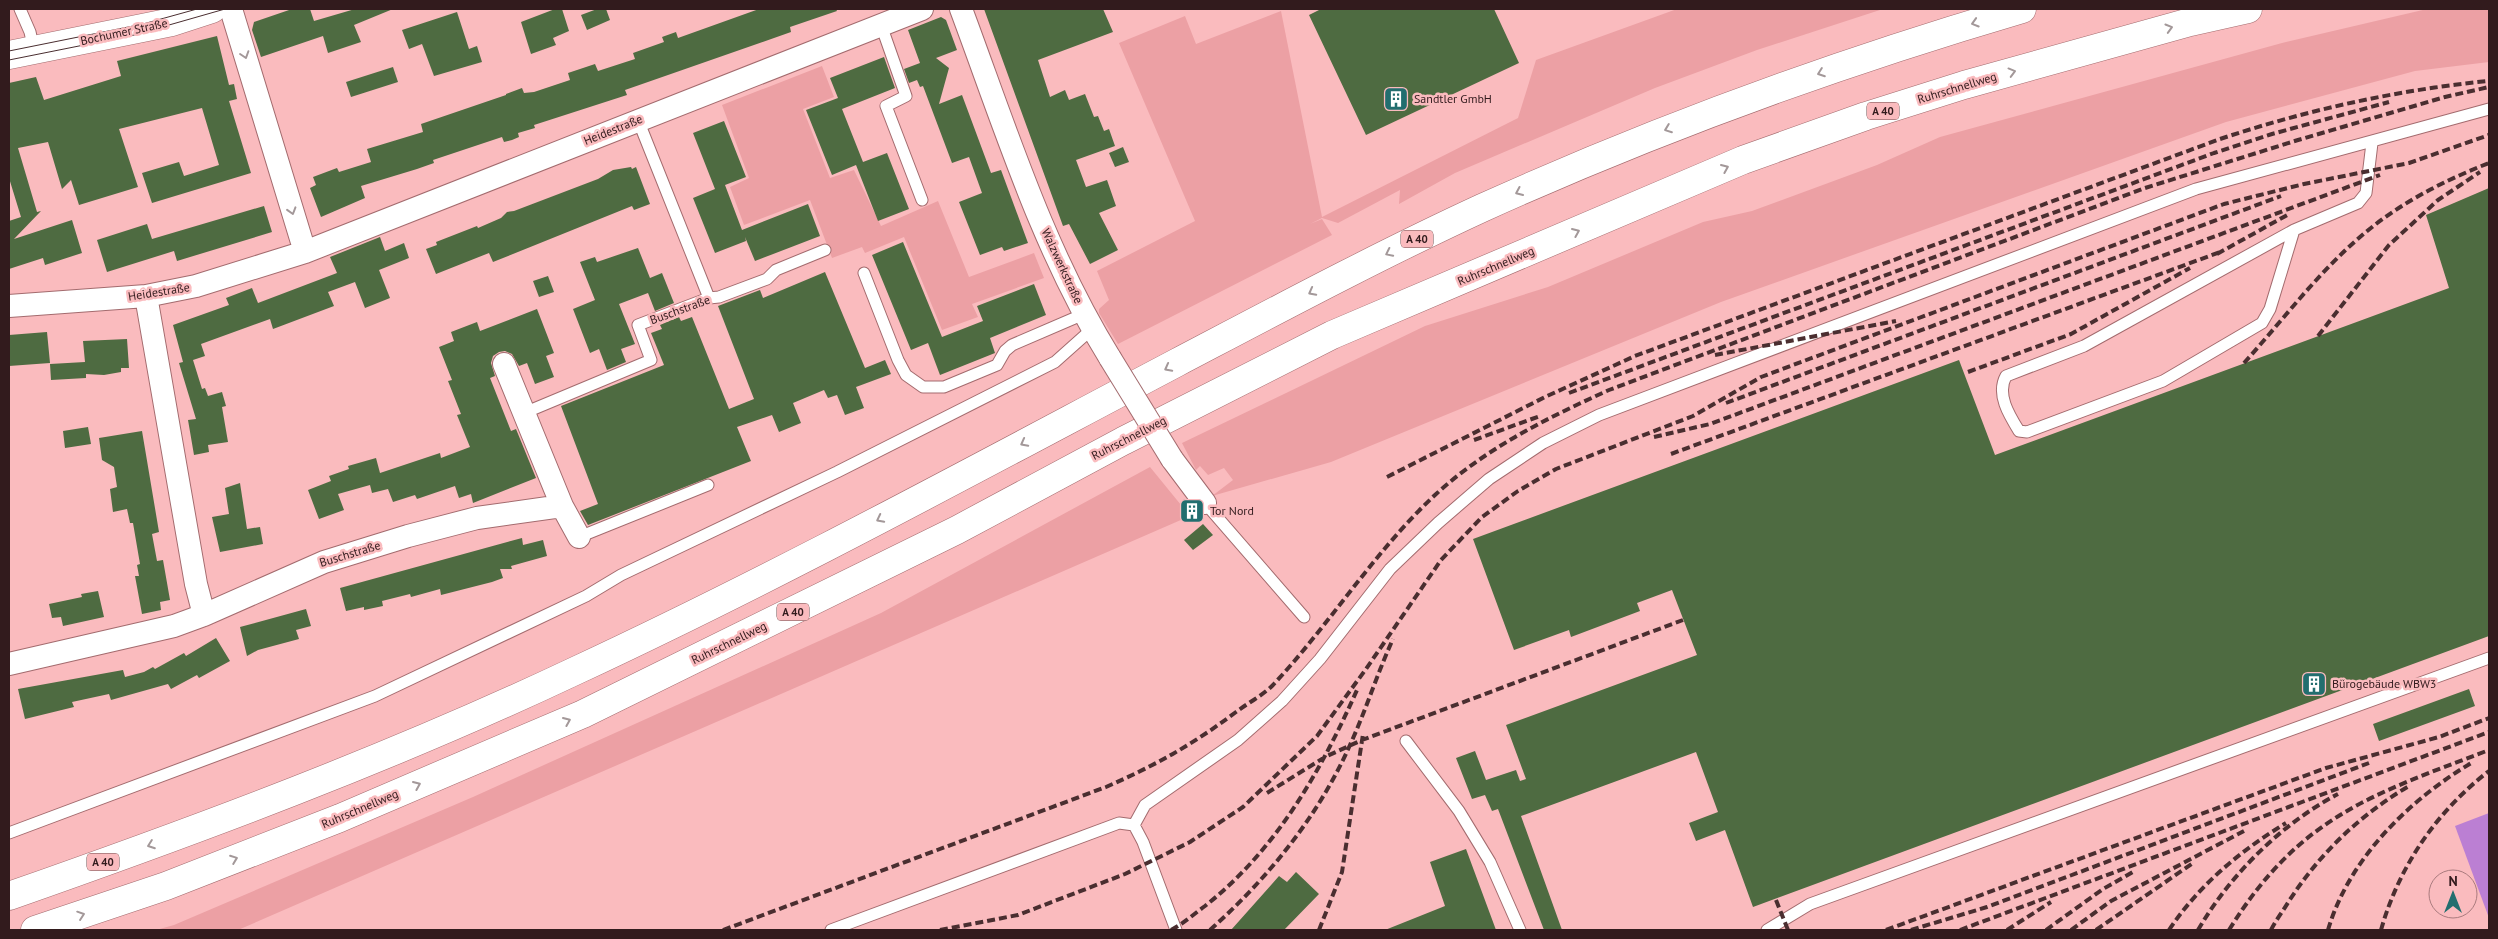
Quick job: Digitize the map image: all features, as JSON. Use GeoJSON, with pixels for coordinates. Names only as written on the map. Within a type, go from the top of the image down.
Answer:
{"type":"FeatureCollection","features":[{"type":"Feature","properties":{"kind":"main road","name":"Bochumer Straße"},"geometry":{"type":"LineString","coordinates":[[21,53],[168,15],[212,9]]}},
{"type":"Feature","properties":{"kind":"main road","name":"A 40"},"geometry":{"type":"LineString","coordinates":[[9,896],[197,828],[325,778],[445,729],[574,672],[896,511],[1355,270],[1480,209],[1637,141],[1740,102],[1848,64],[2022,9]]}},
{"type":"Feature","properties":{"kind":"main road","name":"Ruhrschnellweg"},"geometry":{"type":"LineString","coordinates":[[35,930],[166,886],[331,822],[583,714],[948,534],[1123,441],[1332,335],[1743,160],[1866,116],[1964,86],[2190,22],[2248,9]]}},
{"type":"Feature","properties":{"kind":"street"},"geometry":{"type":"LineString","coordinates":[[231,9],[305,252]]}},
{"type":"Feature","properties":{"kind":"street","name":"Heidestraße"},"geometry":{"type":"LineString","coordinates":[[9,306],[146,296],[196,286],[305,252],[922,9]]}},
{"type":"Feature","properties":{"kind":"street","name":"Walzwerkstraße"},"geometry":{"type":"LineString","coordinates":[[961,9],[1055,256],[1088,322],[1172,459],[1204,503]]}},
{"type":"Feature","properties":{"kind":"street"},"geometry":{"type":"LineString","coordinates":[[146,296],[196,584],[204,615]]}},
{"type":"Feature","properties":{"kind":"street"},"geometry":{"type":"LineString","coordinates":[[504,364],[562,506],[579,537]]}},
{"type":"Feature","properties":{"kind":"street","name":"Buschstraße"},"geometry":{"type":"LineString","coordinates":[[9,664],[174,626],[204,615],[324,562],[477,518],[562,506]]}},
{"type":"Feature","properties":{"kind":"lane","name":"Bochumer Straße"},"geometry":{"type":"LineString","coordinates":[[20,9],[30,32],[21,53]]}},
{"type":"Feature","properties":{"kind":"lane"},"geometry":{"type":"LineString","coordinates":[[881,25],[906,96],[886,106],[922,200]]}},
{"type":"Feature","properties":{"kind":"lane"},"geometry":{"type":"LineString","coordinates":[[1134,826],[1145,805],[1238,740],[1282,701],[1320,659],[1390,569],[1438,523],[1489,479],[1543,443],[1599,415],[2196,189],[2372,143],[2489,109]]}},
{"type":"Feature","properties":{"kind":"lane"},"geometry":{"type":"LineString","coordinates":[[638,120],[709,298]]}},
{"type":"Feature","properties":{"kind":"lane"},"geometry":{"type":"LineString","coordinates":[[2294,230],[2270,309],[2262,322],[2163,381],[2027,432],[2019,431],[2002,395],[2001,385],[2006,376],[2084,346],[2294,230],[2358,203],[2366,193],[2372,143]]}},
{"type":"Feature","properties":{"kind":"lane","name":"Buschstraße"},"geometry":{"type":"LineString","coordinates":[[524,413],[651,360],[638,325],[709,298],[719,298],[767,279],[776,270],[825,250]]}},
{"type":"Feature","properties":{"kind":"lane"},"geometry":{"type":"LineString","coordinates":[[864,273],[898,360],[906,375],[923,387],[944,387],[997,365],[1005,351],[1012,345],[1088,322]]}},
{"type":"Feature","properties":{"kind":"lane"},"geometry":{"type":"LineString","coordinates":[[9,833],[376,696],[586,596],[621,575],[837,472],[1055,362],[1088,322]]}},
{"type":"Feature","properties":{"kind":"lane"},"geometry":{"type":"LineString","coordinates":[[579,537],[708,485]]}},
{"type":"Feature","properties":{"kind":"lane"},"geometry":{"type":"LineString","coordinates":[[1204,503],[1304,617]]}},
{"type":"Feature","properties":{"kind":"lane"},"geometry":{"type":"LineString","coordinates":[[1767,930],[1810,904],[2489,658]]}},
{"type":"Feature","properties":{"kind":"lane"},"geometry":{"type":"LineString","coordinates":[[1406,741],[1459,811],[1490,862],[1520,930]]}},
{"type":"Feature","properties":{"kind":"lane"},"geometry":{"type":"LineString","coordinates":[[831,930],[1119,823],[1134,826],[1143,842],[1176,930]]}},
{"type":"Feature","properties":{"kind":"shaded area"},"geometry":{"type":"Polygon","coordinates":[[[1677,9],[1883,9],[1757,50],[1655,88],[1455,173],[1399,204],[1400,190],[1338,223],[1322,218],[1310,224],[1322,219],[1332,235],[1118,344],[1099,313],[1099,309],[1109,300],[1097,271],[1195,221],[1119,43],[1185,16],[1196,44],[1281,11],[1322,217],[1518,118],[1536,60],[1677,9]]]}},
{"type":"Feature","properties":{"kind":"shaded area"},"geometry":{"type":"Polygon","coordinates":[[[2427,9],[2489,9],[2489,62],[2415,71],[2226,122],[1721,302],[1331,462],[1212,496],[1233,480],[1224,468],[1208,475],[1200,466],[1196,470],[1182,443],[1425,326],[1548,287],[1703,222],[1752,211],[1877,165],[1940,137],[2282,43],[2427,9]]]}},
{"type":"Feature","properties":{"kind":"shaded area"},"geometry":{"type":"Polygon","coordinates":[[[822,66],[834,97],[803,109],[830,178],[854,170],[881,226],[938,201],[969,277],[1034,253],[1044,278],[972,304],[978,317],[942,330],[904,237],[865,253],[862,247],[832,258],[810,200],[744,225],[730,187],[749,178],[722,105],[822,66]]]}},
{"type":"Feature","properties":{"kind":"shaded area"},"geometry":{"type":"Polygon","coordinates":[[[1150,467],[1190,516],[238,930],[156,930],[174,925],[473,797],[881,613],[1150,467]]]}},
{"type":"Feature","properties":{"kind":"shaded area"},"geometry":{"type":"Polygon","coordinates":[[[2489,813],[2489,918],[2478,888],[2478,869],[2471,869],[2455,826],[2489,813]]]}},
{"type":"Feature","properties":{"kind":"building"},"geometry":{"type":"Polygon","coordinates":[[[292,9],[310,9],[314,21],[355,9],[393,9],[354,25],[361,42],[328,53],[323,36],[261,57],[252,30],[254,22],[292,9]]]}},
{"type":"Feature","properties":{"kind":"building"},"geometry":{"type":"Polygon","coordinates":[[[555,9],[562,9],[569,31],[553,38],[556,45],[531,54],[521,22],[555,9]]]}},
{"type":"Feature","properties":{"kind":"building"},"geometry":{"type":"Polygon","coordinates":[[[597,9],[606,9],[610,20],[587,30],[581,15],[597,9]]]}},
{"type":"Feature","properties":{"kind":"building"},"geometry":{"type":"Polygon","coordinates":[[[759,9],[836,9],[837,11],[790,27],[791,32],[625,90],[627,95],[534,125],[535,128],[518,133],[519,137],[512,140],[504,142],[502,137],[433,160],[434,163],[417,169],[361,186],[365,198],[321,217],[310,188],[316,185],[313,177],[337,168],[339,172],[371,162],[367,149],[423,132],[421,124],[522,88],[524,93],[534,92],[570,80],[568,73],[595,64],[598,71],[635,59],[633,53],[664,42],[662,37],[676,32],[678,38],[759,9]]]}},
{"type":"Feature","properties":{"kind":"building"},"geometry":{"type":"Polygon","coordinates":[[[984,9],[1103,9],[1113,32],[1038,60],[1050,97],[1065,90],[1069,100],[1085,94],[1094,117],[1098,116],[1104,131],[1109,129],[1115,146],[1076,160],[1086,187],[1107,180],[1116,206],[1099,213],[1118,250],[1090,264],[1069,224],[1063,226],[984,9]]]}},
{"type":"Feature","properties":{"kind":"building","name":"Sandtler GmbH"},"geometry":{"type":"Polygon","coordinates":[[[1321,9],[1494,9],[1519,63],[1366,135],[1309,15],[1321,9]]]}},
{"type":"Feature","properties":{"kind":"building"},"geometry":{"type":"Polygon","coordinates":[[[457,12],[469,49],[477,46],[482,62],[434,76],[422,44],[409,49],[402,30],[457,12]]]}},
{"type":"Feature","properties":{"kind":"building"},"geometry":{"type":"Polygon","coordinates":[[[941,17],[946,20],[957,50],[936,58],[949,68],[939,104],[962,95],[991,173],[1001,170],[1028,243],[1004,251],[1002,247],[980,255],[959,202],[982,193],[969,157],[952,163],[923,86],[920,87],[917,80],[909,83],[904,69],[920,63],[908,30],[941,17]]]}},
{"type":"Feature","properties":{"kind":"building"},"geometry":{"type":"Polygon","coordinates":[[[217,36],[229,85],[234,84],[237,99],[229,101],[251,173],[152,203],[142,173],[179,162],[184,176],[219,165],[202,108],[119,129],[138,187],[79,205],[71,180],[62,189],[48,142],[18,148],[37,212],[41,211],[14,239],[72,220],[82,253],[45,265],[43,258],[9,269],[9,221],[21,217],[9,178],[9,83],[36,77],[44,100],[121,76],[117,61],[217,36]]]}},
{"type":"Feature","properties":{"kind":"building"},"geometry":{"type":"Polygon","coordinates":[[[884,57],[895,88],[842,109],[863,162],[887,153],[909,209],[878,221],[856,165],[832,175],[806,110],[838,98],[830,78],[884,57]]]}},
{"type":"Feature","properties":{"kind":"building"},"geometry":{"type":"Polygon","coordinates":[[[393,67],[398,82],[351,97],[346,82],[393,67]]]}},
{"type":"Feature","properties":{"kind":"building"},"geometry":{"type":"Polygon","coordinates":[[[724,121],[746,177],[725,185],[742,230],[808,204],[820,236],[755,261],[745,237],[746,241],[715,253],[693,198],[715,189],[693,133],[724,121]]]}},
{"type":"Feature","properties":{"kind":"building"},"geometry":{"type":"Polygon","coordinates":[[[1123,147],[1129,162],[1115,167],[1109,153],[1123,147]]]}},
{"type":"Feature","properties":{"kind":"building"},"geometry":{"type":"Polygon","coordinates":[[[631,167],[632,169],[636,167],[650,204],[634,210],[632,206],[493,262],[489,253],[436,274],[426,249],[437,245],[436,242],[477,226],[478,228],[501,218],[507,212],[598,179],[613,170],[631,167]]]}},
{"type":"Feature","properties":{"kind":"building"},"geometry":{"type":"Polygon","coordinates":[[[2489,188],[2489,636],[1753,907],[1725,830],[1696,841],[1689,823],[1718,812],[1696,752],[1521,816],[1562,930],[1544,930],[1498,809],[1492,811],[1485,795],[1472,799],[1456,758],[1475,751],[1486,780],[1516,770],[1520,781],[1526,779],[1506,725],[1697,655],[1672,590],[1637,603],[1640,611],[1571,637],[1569,630],[1514,650],[1473,539],[1959,360],[1995,455],[2449,288],[2426,215],[2489,188]]]}},
{"type":"Feature","properties":{"kind":"building"},"geometry":{"type":"Polygon","coordinates":[[[264,206],[272,232],[177,261],[174,251],[107,272],[97,240],[147,224],[152,239],[264,206]]]}},
{"type":"Feature","properties":{"kind":"building"},"geometry":{"type":"Polygon","coordinates":[[[380,237],[385,251],[404,243],[409,258],[379,270],[390,298],[365,308],[355,282],[328,292],[334,306],[273,329],[270,319],[201,344],[205,356],[193,360],[202,389],[205,388],[208,396],[222,392],[226,406],[222,407],[228,442],[208,445],[209,452],[194,455],[188,420],[196,419],[179,363],[183,362],[173,325],[229,305],[226,298],[252,288],[258,303],[337,273],[330,257],[380,237]]]}},
{"type":"Feature","properties":{"kind":"building"},"geometry":{"type":"Polygon","coordinates":[[[903,242],[942,337],[983,321],[977,306],[1034,284],[1046,315],[990,338],[995,353],[940,375],[928,343],[911,350],[872,255],[903,242]]]}},
{"type":"Feature","properties":{"kind":"building"},"geometry":{"type":"Polygon","coordinates":[[[638,248],[650,278],[662,273],[674,303],[655,311],[648,293],[619,304],[635,344],[621,349],[626,362],[607,370],[599,349],[590,353],[573,309],[595,300],[580,262],[595,257],[597,262],[638,248]]]}},
{"type":"Feature","properties":{"kind":"building"},"geometry":{"type":"Polygon","coordinates":[[[825,272],[865,368],[885,360],[891,374],[856,387],[864,408],[845,415],[837,395],[828,398],[824,390],[793,403],[801,423],[779,432],[772,415],[737,427],[751,461],[588,525],[580,511],[598,504],[561,406],[664,365],[651,333],[662,329],[660,325],[679,317],[681,321],[692,317],[729,409],[754,399],[718,306],[760,290],[763,298],[825,272]]]}},
{"type":"Feature","properties":{"kind":"building"},"geometry":{"type":"Polygon","coordinates":[[[548,276],[554,292],[539,297],[533,281],[548,276]]]}},
{"type":"Feature","properties":{"kind":"building"},"geometry":{"type":"Polygon","coordinates":[[[537,309],[554,353],[546,356],[554,377],[535,384],[527,363],[519,366],[512,354],[505,351],[493,356],[491,363],[495,376],[490,378],[511,431],[516,429],[536,478],[473,503],[471,494],[459,498],[455,486],[417,499],[415,495],[393,502],[388,489],[372,493],[370,485],[338,494],[344,510],[319,519],[308,490],[331,481],[329,476],[349,469],[348,466],[376,458],[380,473],[440,453],[441,458],[470,447],[457,415],[461,414],[448,381],[452,380],[439,347],[454,341],[451,332],[477,322],[480,331],[537,309]]]}},
{"type":"Feature","properties":{"kind":"building"},"geometry":{"type":"Polygon","coordinates":[[[47,332],[50,363],[9,366],[9,335],[47,332]]]}},
{"type":"Feature","properties":{"kind":"building"},"geometry":{"type":"Polygon","coordinates":[[[127,339],[129,368],[121,368],[121,372],[104,375],[86,374],[86,378],[51,380],[50,364],[85,362],[83,341],[127,339]]]}},
{"type":"Feature","properties":{"kind":"building"},"geometry":{"type":"Polygon","coordinates":[[[88,427],[91,444],[65,448],[63,431],[88,427]]]}},
{"type":"Feature","properties":{"kind":"building"},"geometry":{"type":"Polygon","coordinates":[[[142,431],[159,532],[152,534],[157,561],[163,560],[170,600],[160,602],[161,610],[142,614],[135,576],[139,576],[137,565],[140,564],[133,523],[130,523],[127,509],[113,512],[110,489],[117,487],[114,467],[102,460],[99,438],[142,431]]]}},
{"type":"Feature","properties":{"kind":"building"},"geometry":{"type":"Polygon","coordinates":[[[240,483],[247,529],[260,527],[263,544],[220,552],[212,517],[229,514],[225,488],[240,483]]]}},
{"type":"Feature","properties":{"kind":"building"},"geometry":{"type":"Polygon","coordinates":[[[1203,524],[1213,535],[1193,550],[1184,540],[1203,524]]]}},
{"type":"Feature","properties":{"kind":"building"},"geometry":{"type":"Polygon","coordinates":[[[522,538],[523,545],[543,540],[547,556],[511,566],[512,569],[500,569],[503,578],[492,582],[441,595],[440,589],[411,597],[410,594],[382,601],[383,606],[364,610],[364,607],[346,611],[340,588],[522,538]]]}},
{"type":"Feature","properties":{"kind":"building"},"geometry":{"type":"Polygon","coordinates":[[[98,591],[104,617],[63,626],[61,617],[52,618],[49,604],[82,597],[81,594],[98,591]]]}},
{"type":"Feature","properties":{"kind":"building"},"geometry":{"type":"Polygon","coordinates":[[[306,609],[311,626],[296,630],[299,639],[258,650],[247,656],[240,627],[306,609]]]}},
{"type":"Feature","properties":{"kind":"building"},"geometry":{"type":"Polygon","coordinates":[[[216,638],[230,661],[199,678],[197,675],[171,689],[168,684],[111,700],[109,694],[72,702],[74,707],[25,719],[18,689],[123,670],[125,677],[144,672],[153,667],[155,669],[184,653],[186,656],[216,638]]]}},
{"type":"Feature","properties":{"kind":"building"},"geometry":{"type":"Polygon","coordinates":[[[2469,689],[2475,706],[2379,741],[2373,724],[2469,689]]]}},
{"type":"Feature","properties":{"kind":"building"},"geometry":{"type":"Polygon","coordinates":[[[1466,849],[1496,930],[1385,930],[1445,906],[1430,862],[1466,849]]]}},
{"type":"Feature","properties":{"kind":"building"},"geometry":{"type":"Polygon","coordinates":[[[1296,872],[1319,894],[1284,930],[1231,930],[1279,876],[1287,882],[1296,872]]]}},
{"type":"Feature","properties":{"kind":"tram line"},"geometry":{"type":"LineString","coordinates":[[9,51],[143,24],[197,9]]}},
{"type":"Feature","properties":{"kind":"tram line"},"geometry":{"type":"LineString","coordinates":[[9,60],[134,35],[225,9]]}},
{"type":"Feature","properties":{"kind":"railway"},"geometry":{"type":"LineString","coordinates":[[1387,477],[1545,397],[1635,356],[2220,139],[2352,102],[2488,81]]}},
{"type":"Feature","properties":{"kind":"railway"},"geometry":{"type":"LineString","coordinates":[[723,930],[1106,787],[1158,762],[1204,735],[1273,685],[1314,638],[1392,540],[1435,495],[1475,463],[1518,435],[1609,390],[2145,188],[2298,140],[2445,97],[2489,87]]}},
{"type":"Feature","properties":{"kind":"railway"},"geometry":{"type":"LineString","coordinates":[[1569,393],[2214,153],[2272,134],[2389,102]]}},
{"type":"Feature","properties":{"kind":"railway"},"geometry":{"type":"LineString","coordinates":[[940,930],[1018,915],[1125,874],[1190,842],[1243,807],[1317,736],[1441,560],[1482,517],[1518,491],[1556,469],[1693,416],[1761,377],[2224,204],[2304,184],[2409,163],[2489,135]]}},
{"type":"Feature","properties":{"kind":"railway"},"geometry":{"type":"LineString","coordinates":[[2244,363],[2329,266],[2360,237],[2390,214],[2422,194],[2489,163]]}},
{"type":"Feature","properties":{"kind":"railway"},"geometry":{"type":"LineString","coordinates":[[2318,336],[2389,245],[2438,200],[2480,172]]}},
{"type":"Feature","properties":{"kind":"railway"},"geometry":{"type":"LineString","coordinates":[[1654,437],[1710,424],[2380,175]]}},
{"type":"Feature","properties":{"kind":"railway"},"geometry":{"type":"LineString","coordinates":[[1726,403],[2281,196]]}},
{"type":"Feature","properties":{"kind":"railway"},"geometry":{"type":"LineString","coordinates":[[2217,254],[2289,214]]}},
{"type":"Feature","properties":{"kind":"railway"},"geometry":{"type":"LineString","coordinates":[[1671,454],[2223,251]]}},
{"type":"Feature","properties":{"kind":"railway"},"geometry":{"type":"LineString","coordinates":[[1968,372],[2071,334],[2190,268]]}},
{"type":"Feature","properties":{"kind":"railway"},"geometry":{"type":"LineString","coordinates":[[1715,355],[1896,321]]}},
{"type":"Feature","properties":{"kind":"railway"},"geometry":{"type":"LineString","coordinates":[[1474,440],[1540,416]]}},
{"type":"Feature","properties":{"kind":"railway"},"geometry":{"type":"LineString","coordinates":[[1267,793],[1325,757],[1362,740],[1683,620]]}},
{"type":"Feature","properties":{"kind":"railway"},"geometry":{"type":"LineString","coordinates":[[1210,930],[1271,868],[1290,845],[1323,797],[1350,745],[1393,639]]}},
{"type":"Feature","properties":{"kind":"railway"},"geometry":{"type":"LineString","coordinates":[[1171,930],[1205,906],[1230,884],[1254,860],[1275,834],[1312,779],[1357,690]]}},
{"type":"Feature","properties":{"kind":"railway"},"geometry":{"type":"LineString","coordinates":[[1886,930],[2326,768],[2439,737],[2489,718]]}},
{"type":"Feature","properties":{"kind":"railway"},"geometry":{"type":"LineString","coordinates":[[1960,930],[2489,732]]}},
{"type":"Feature","properties":{"kind":"railway"},"geometry":{"type":"LineString","coordinates":[[1319,930],[1342,872],[1363,734]]}},
{"type":"Feature","properties":{"kind":"railway"},"geometry":{"type":"LineString","coordinates":[[2229,930],[2255,892],[2283,861],[2311,835],[2341,814],[2408,781],[2489,750]]}},
{"type":"Feature","properties":{"kind":"railway"},"geometry":{"type":"LineString","coordinates":[[2328,930],[2338,904],[2366,855],[2405,812],[2450,777],[2473,762]]}},
{"type":"Feature","properties":{"kind":"railway"},"geometry":{"type":"LineString","coordinates":[[1911,930],[1987,907],[2369,763]]}},
{"type":"Feature","properties":{"kind":"railway"},"geometry":{"type":"LineString","coordinates":[[2381,930],[2398,884],[2422,841],[2453,804],[2489,771]]}},
{"type":"Feature","properties":{"kind":"railway"},"geometry":{"type":"LineString","coordinates":[[2271,930],[2301,883],[2342,836],[2374,809],[2409,786]]}},
{"type":"Feature","properties":{"kind":"railway"},"geometry":{"type":"LineString","coordinates":[[2198,930],[2225,890],[2259,853],[2297,820],[2338,794]]}},
{"type":"Feature","properties":{"kind":"railway"},"geometry":{"type":"LineString","coordinates":[[2169,930],[2193,898],[2222,870],[2253,845],[2286,823]]}},
{"type":"Feature","properties":{"kind":"railway"},"geometry":{"type":"LineString","coordinates":[[2071,930],[2111,901],[2244,831]]}},
{"type":"Feature","properties":{"kind":"railway"},"geometry":{"type":"LineString","coordinates":[[2096,930],[2193,863]]}},
{"type":"Feature","properties":{"kind":"railway"},"geometry":{"type":"LineString","coordinates":[[2046,930],[2103,889],[2133,872]]}},
{"type":"Feature","properties":{"kind":"railway"},"geometry":{"type":"LineString","coordinates":[[1776,900],[1788,930]]}},
{"type":"Feature","properties":{"kind":"railway"},"geometry":{"type":"LineString","coordinates":[[2007,930],[2051,902]]}},
{"type":"Feature","properties":{"kind":"place","name":"Sandtler GmbH"},"geometry":{"type":"Point","coordinates":[1396,99]}},
{"type":"Feature","properties":{"kind":"place","name":"Tor Nord"},"geometry":{"type":"Point","coordinates":[1192,511]}},
{"type":"Feature","properties":{"kind":"place","name":"Bürogebäude WBW3"},"geometry":{"type":"Point","coordinates":[2314,684]}}]}
